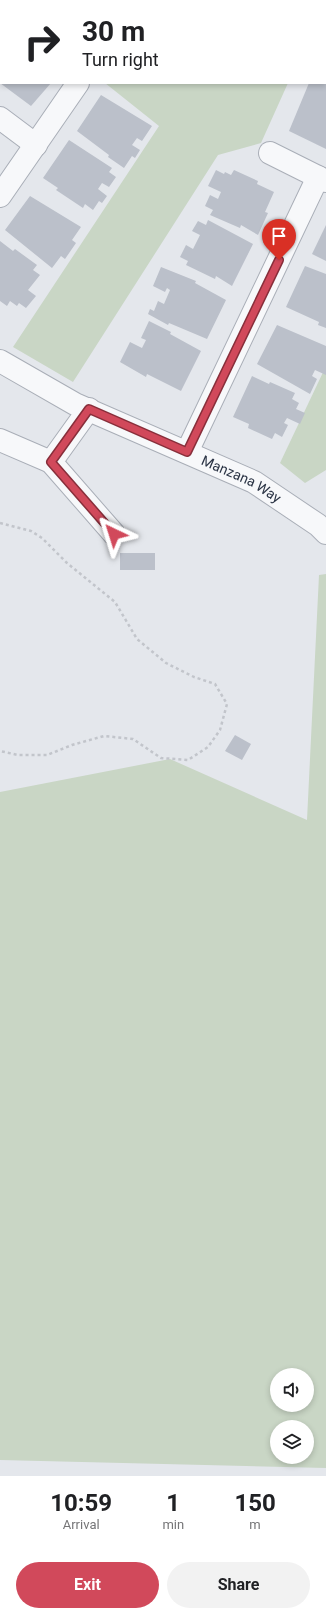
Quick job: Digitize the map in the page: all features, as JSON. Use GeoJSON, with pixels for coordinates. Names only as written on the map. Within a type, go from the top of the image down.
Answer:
{"type":"FeatureCollection","features":[{"type":"Feature","properties":{"kind":"street"},"geometry":{"type":"LineString","coordinates":[[0,196],[77,84]]}},
{"type":"Feature","properties":{"kind":"street"},"geometry":{"type":"LineString","coordinates":[[0,118],[36,145]]}},
{"type":"Feature","properties":{"kind":"street"},"geometry":{"type":"LineString","coordinates":[[187,452],[322,179],[270,153]]}},
{"type":"Feature","properties":{"kind":"street","name":"Manzana Way"},"geometry":{"type":"LineString","coordinates":[[0,361],[89,409],[254,482],[318,525],[326,533]]}},
{"type":"Feature","properties":{"kind":"street"},"geometry":{"type":"LineString","coordinates":[[51,462],[89,409]]}},
{"type":"Feature","properties":{"kind":"street"},"geometry":{"type":"LineString","coordinates":[[0,440],[51,462],[114,534]]}},
{"type":"Feature","properties":{"kind":"path"},"geometry":{"type":"LineString","coordinates":[[0,524],[31,531],[42,538],[67,563],[115,602],[137,639],[166,663],[194,677],[215,684],[227,704],[220,730],[208,747],[188,760],[162,758],[133,739],[104,736],[72,745],[47,755],[18,755],[0,751]]}},
{"type":"Feature","properties":{"kind":"green space"},"geometry":{"type":"Polygon","coordinates":[[[106,84],[288,84],[261,143],[218,155],[73,382],[13,347],[159,126],[106,84]]]}},
{"type":"Feature","properties":{"kind":"green space"},"geometry":{"type":"Polygon","coordinates":[[[326,366],[326,470],[305,483],[280,463],[326,366]]]}},
{"type":"Feature","properties":{"kind":"green space"},"geometry":{"type":"Polygon","coordinates":[[[326,574],[326,1468],[0,1460],[0,792],[170,759],[307,820],[319,575],[326,574]]]}},
{"type":"Feature","properties":{"kind":"building"},"geometry":{"type":"Polygon","coordinates":[[[1,84],[50,84],[31,106],[1,84]]]}},
{"type":"Feature","properties":{"kind":"building"},"geometry":{"type":"Polygon","coordinates":[[[309,84],[326,84],[326,149],[289,131],[309,84]]]}},
{"type":"Feature","properties":{"kind":"building"},"geometry":{"type":"Polygon","coordinates":[[[101,95],[152,126],[142,141],[137,138],[132,145],[140,150],[135,158],[132,156],[124,168],[108,157],[109,155],[77,131],[101,95]]]}},
{"type":"Feature","properties":{"kind":"building"},"geometry":{"type":"Polygon","coordinates":[[[69,140],[112,168],[109,172],[116,177],[109,187],[102,183],[98,189],[107,196],[102,203],[99,201],[93,210],[85,204],[83,208],[56,190],[58,188],[43,178],[69,140]]]}},
{"type":"Feature","properties":{"kind":"building"},"geometry":{"type":"Polygon","coordinates":[[[216,170],[224,174],[225,172],[231,175],[234,170],[258,181],[257,184],[274,192],[265,212],[268,213],[258,235],[241,225],[240,228],[210,215],[213,210],[205,206],[210,195],[218,199],[221,192],[208,186],[216,170]]]}},
{"type":"Feature","properties":{"kind":"building"},"geometry":{"type":"Polygon","coordinates":[[[30,196],[81,227],[72,240],[76,243],[65,259],[61,256],[52,268],[5,230],[30,196]]]}},
{"type":"Feature","properties":{"kind":"building"},"geometry":{"type":"Polygon","coordinates":[[[208,220],[253,244],[232,286],[216,276],[215,279],[186,265],[188,261],[180,257],[186,245],[193,249],[200,235],[192,231],[198,221],[206,225],[208,220]]]}},
{"type":"Feature","properties":{"kind":"building"},"geometry":{"type":"Polygon","coordinates":[[[326,225],[326,261],[312,254],[326,225]]]}},
{"type":"Feature","properties":{"kind":"building"},"geometry":{"type":"Polygon","coordinates":[[[0,241],[13,251],[15,249],[37,265],[33,270],[40,275],[28,290],[36,296],[26,308],[19,303],[17,306],[10,301],[7,306],[0,301],[0,241]]]}},
{"type":"Feature","properties":{"kind":"building"},"geometry":{"type":"Polygon","coordinates":[[[305,266],[326,274],[326,328],[318,325],[319,322],[286,307],[305,266]]]}},
{"type":"Feature","properties":{"kind":"building"},"geometry":{"type":"Polygon","coordinates":[[[161,267],[196,281],[195,283],[226,300],[207,339],[169,323],[168,325],[148,314],[150,309],[154,311],[158,301],[164,304],[170,290],[167,288],[165,292],[153,286],[161,267]]]}},
{"type":"Feature","properties":{"kind":"building"},"geometry":{"type":"Polygon","coordinates":[[[149,321],[171,332],[170,334],[201,351],[181,391],[147,374],[146,377],[120,362],[130,342],[142,348],[146,340],[141,338],[149,321]]]}},
{"type":"Feature","properties":{"kind":"building"},"geometry":{"type":"Polygon","coordinates":[[[277,325],[326,346],[326,375],[315,370],[312,376],[317,379],[310,394],[257,364],[277,325]]]}},
{"type":"Feature","properties":{"kind":"building"},"geometry":{"type":"Polygon","coordinates":[[[252,376],[295,393],[292,399],[299,403],[296,409],[305,413],[300,424],[287,418],[284,423],[288,425],[282,437],[275,433],[272,439],[248,428],[249,424],[233,417],[252,376]]]}},
{"type":"Feature","properties":{"kind":"building"},"geometry":{"type":"Polygon","coordinates":[[[120,553],[155,553],[155,570],[120,570],[120,553]]]}},
{"type":"Feature","properties":{"kind":"building"},"geometry":{"type":"Polygon","coordinates":[[[235,735],[251,744],[242,760],[225,751],[235,735]]]}},
{"type":"Feature","properties":{"kind":"route"},"geometry":{"type":"LineString","coordinates":[[114,534],[51,462],[89,409],[187,452],[279,260]]}}]}
